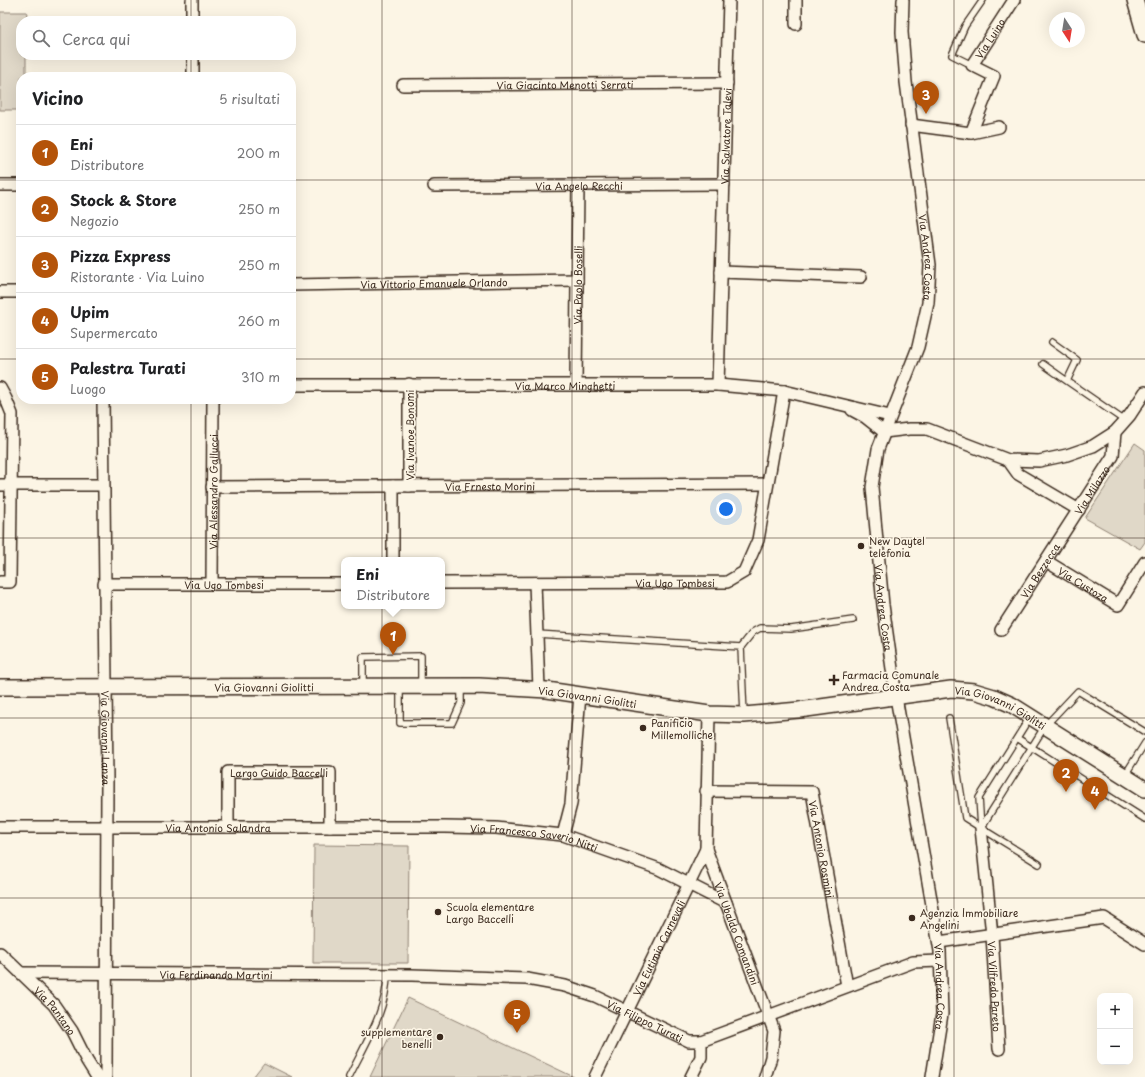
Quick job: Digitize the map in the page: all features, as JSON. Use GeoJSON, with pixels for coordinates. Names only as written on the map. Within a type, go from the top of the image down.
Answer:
{"type":"FeatureCollection","features":[{"type":"Feature","properties":{"kind":"street"},"geometry":{"type":"LineString","coordinates":[[192,0],[192,16]]}},
{"type":"Feature","properties":{"kind":"street","name":"Via Salvatore Talevi"},"geometry":{"type":"LineString","coordinates":[[718,384],[729,0]]}},
{"type":"Feature","properties":{"kind":"street"},"geometry":{"type":"LineString","coordinates":[[796,0],[796,24]]}},
{"type":"Feature","properties":{"kind":"street","name":"Via Andrea Costa"},"geometry":{"type":"LineString","coordinates":[[903,0],[902,32],[911,125],[930,265],[928,302],[918,347],[884,432],[874,466],[872,487],[882,598],[896,697],[940,961],[942,1014],[932,1077]]}},
{"type":"Feature","properties":{"kind":"street","name":"Via Luino"},"geometry":{"type":"LineString","coordinates":[[971,133],[994,76],[972,65],[1014,0]]}},
{"type":"Feature","properties":{"kind":"street"},"geometry":{"type":"LineString","coordinates":[[1135,0],[1145,35]]}},
{"type":"Feature","properties":{"kind":"street"},"geometry":{"type":"LineString","coordinates":[[193,60],[193,72]]}},
{"type":"Feature","properties":{"kind":"street","name":"Via Giacinto Menotti Serrati"},"geometry":{"type":"LineString","coordinates":[[402,85],[727,83]]}},
{"type":"Feature","properties":{"kind":"street"},"geometry":{"type":"LineString","coordinates":[[911,125],[971,133],[999,126]]}},
{"type":"Feature","properties":{"kind":"street","name":"Via Angelo Recchi"},"geometry":{"type":"LineString","coordinates":[[434,186],[724,184]]}},
{"type":"Feature","properties":{"kind":"street"},"geometry":{"type":"LineString","coordinates":[[0,185],[16,185]]}},
{"type":"Feature","properties":{"kind":"street","name":"Via Paolo Boselli"},"geometry":{"type":"LineString","coordinates":[[576,384],[578,185]]}},
{"type":"Feature","properties":{"kind":"street"},"geometry":{"type":"LineString","coordinates":[[721,272],[861,277]]}},
{"type":"Feature","properties":{"kind":"street","name":"Via Vittorio Emanuele Orlando"},"geometry":{"type":"LineString","coordinates":[[296,285],[577,280]]}},
{"type":"Feature","properties":{"kind":"street"},"geometry":{"type":"LineString","coordinates":[[0,292],[16,292]]}},
{"type":"Feature","properties":{"kind":"street","name":"Via Ivanoe Bonomi"},"geometry":{"type":"LineString","coordinates":[[409,384],[409,486]]}},
{"type":"Feature","properties":{"kind":"street","name":"Via Marco Minghetti"},"geometry":{"type":"LineString","coordinates":[[296,385],[718,384],[784,391],[890,416]]}},
{"type":"Feature","properties":{"kind":"street"},"geometry":{"type":"LineString","coordinates":[[1,387],[12,414],[5,485],[5,582]]}},
{"type":"Feature","properties":{"kind":"street","name":"Via Ugo Tombesi"},"geometry":{"type":"LineString","coordinates":[[445,583],[727,582],[744,572],[753,556],[758,540],[784,391]]}},
{"type":"Feature","properties":{"kind":"street"},"geometry":{"type":"LineString","coordinates":[[884,432],[909,429],[927,430],[1008,460],[1039,461],[1067,455],[1093,446],[1115,432],[1125,422],[1145,392]]}},
{"type":"Feature","properties":{"kind":"street","name":"Via Marco Minghetti"},"geometry":{"type":"LineString","coordinates":[[838,403],[865,417],[884,432]]}},
{"type":"Feature","properties":{"kind":"street","name":"Via Giovanni Lanza"},"geometry":{"type":"LineString","coordinates":[[103,404],[107,827],[106,1077]]}},
{"type":"Feature","properties":{"kind":"street","name":"Via Alessandro Gallucci"},"geometry":{"type":"LineString","coordinates":[[212,584],[213,404]]}},
{"type":"Feature","properties":{"kind":"street","name":"Via Milazzo"},"geometry":{"type":"LineString","coordinates":[[1008,460],[1018,474],[1079,510],[1113,456],[1115,432]]}},
{"type":"Feature","properties":{"kind":"street","name":"Via Ernesto Morini"},"geometry":{"type":"LineString","coordinates":[[212,487],[767,484]]}},
{"type":"Feature","properties":{"kind":"street"},"geometry":{"type":"LineString","coordinates":[[5,485],[103,485]]}},
{"type":"Feature","properties":{"kind":"street"},"geometry":{"type":"LineString","coordinates":[[393,486],[393,557]]}},
{"type":"Feature","properties":{"kind":"street","name":"Via Bezzecca"},"geometry":{"type":"LineString","coordinates":[[1001,630],[1079,510]]}},
{"type":"Feature","properties":{"kind":"street","name":"Via Custoza"},"geometry":{"type":"LineString","coordinates":[[1046,561],[1118,606],[1145,562]]}},
{"type":"Feature","properties":{"kind":"street"},"geometry":{"type":"LineString","coordinates":[[535,583],[539,689]]}},
{"type":"Feature","properties":{"kind":"street","name":"Via Ugo Tombesi"},"geometry":{"type":"LineString","coordinates":[[104,584],[341,584]]}},
{"type":"Feature","properties":{"kind":"street","name":"Via Giovanni Giolitti"},"geometry":{"type":"LineString","coordinates":[[0,687],[461,686],[539,689],[708,714],[744,715],[798,710],[951,689],[974,692],[994,697],[1012,705],[1145,788]]}},
{"type":"Feature","properties":{"kind":"street"},"geometry":{"type":"LineString","coordinates":[[563,835],[571,804],[580,695]]}},
{"type":"Feature","properties":{"kind":"street","name":"Via Ubaldo Comandini"},"geometry":{"type":"LineString","coordinates":[[708,714],[706,849],[774,1031],[771,1057],[765,1077]]}},
{"type":"Feature","properties":{"kind":"street","name":"Largo Guido Baccelli"},"geometry":{"type":"LineString","coordinates":[[228,827],[228,772],[330,772],[330,827]]}},
{"type":"Feature","properties":{"kind":"street","name":"Via Antonio Rosmini"},"geometry":{"type":"LineString","coordinates":[[706,791],[812,792],[847,986]]}},
{"type":"Feature","properties":{"kind":"street","name":"Via Antonio Salandra"},"geometry":{"type":"LineString","coordinates":[[0,827],[330,827]]}},
{"type":"Feature","properties":{"kind":"street","name":"Via Francesco Saverio Nitti"},"geometry":{"type":"LineString","coordinates":[[330,827],[496,828],[563,835],[632,858],[690,884],[726,904]]}},
{"type":"Feature","properties":{"kind":"street","name":"Via Vilfredo Pareto"},"geometry":{"type":"LineString","coordinates":[[982,828],[992,935],[999,1049]]}},
{"type":"Feature","properties":{"kind":"street","name":"Via Ubaldo Comandini"},"geometry":{"type":"LineString","coordinates":[[690,884],[706,849]]}},
{"type":"Feature","properties":{"kind":"street","name":"Via Eutimio Carnevali"},"geometry":{"type":"LineString","coordinates":[[595,1077],[626,1011],[690,884]]}},
{"type":"Feature","properties":{"kind":"street"},"geometry":{"type":"LineString","coordinates":[[938,942],[1104,918],[1145,944]]}},
{"type":"Feature","properties":{"kind":"street","name":"Via Pantano"},"geometry":{"type":"LineString","coordinates":[[0,953],[54,1005],[72,1030],[87,1061],[97,1077]]}},
{"type":"Feature","properties":{"kind":"street","name":"Via Filippo Turati"},"geometry":{"type":"LineString","coordinates":[[412,975],[527,979],[565,986],[595,996],[689,1041],[701,1041],[913,962],[940,961]]}},
{"type":"Feature","properties":{"kind":"street","name":"Via Ferdinando Martini"},"geometry":{"type":"LineString","coordinates":[[20,973],[412,975]]}},
{"type":"Feature","properties":{"kind":"street"},"geometry":{"type":"LineString","coordinates":[[691,1077],[701,1057],[701,1041]]}},
{"type":"Feature","properties":{"kind":"lane"},"geometry":{"type":"LineString","coordinates":[[972,65],[952,55],[965,26],[983,0]]}},
{"type":"Feature","properties":{"kind":"lane"},"geometry":{"type":"LineString","coordinates":[[1052,342],[1077,360],[1067,381]]}},
{"type":"Feature","properties":{"kind":"lane"},"geometry":{"type":"LineString","coordinates":[[1042,364],[1125,422]]}},
{"type":"Feature","properties":{"kind":"lane"},"geometry":{"type":"LineString","coordinates":[[744,715],[741,647],[752,632],[760,628],[791,630],[853,620]]}},
{"type":"Feature","properties":{"kind":"lane"},"geometry":{"type":"LineString","coordinates":[[537,634],[741,647]]}},
{"type":"Feature","properties":{"kind":"lane"},"geometry":{"type":"LineString","coordinates":[[363,686],[363,656],[414,656],[421,656],[421,686]]}},
{"type":"Feature","properties":{"kind":"lane"},"geometry":{"type":"LineString","coordinates":[[400,686],[400,723],[452,723],[461,703],[461,686]]}},
{"type":"Feature","properties":{"kind":"lane"},"geometry":{"type":"LineString","coordinates":[[982,828],[1045,726],[1078,691],[1145,732]]}},
{"type":"Feature","properties":{"kind":"lane"},"geometry":{"type":"LineString","coordinates":[[982,828],[979,798],[1031,717]]}},
{"type":"Feature","properties":{"kind":"lane"},"geometry":{"type":"LineString","coordinates":[[948,718],[965,818],[1039,864]]}},
{"type":"Feature","properties":{"kind":"lane"},"geometry":{"type":"LineString","coordinates":[[1017,738],[1145,819]]}},
{"type":"Feature","properties":{"kind":"lane"},"geometry":{"type":"LineString","coordinates":[[1125,775],[1145,743]]}},
{"type":"Feature","properties":{"kind":"lane"},"geometry":{"type":"LineString","coordinates":[[349,1077],[379,1015],[387,991],[387,974]]}},
{"type":"Feature","properties":{"kind":"shaded area"},"geometry":{"type":"Polygon","coordinates":[[[0,12],[27,12],[27,16],[16,16],[16,60],[26,60],[26,72],[16,72],[16,110],[0,110],[0,12]]]}},
{"type":"Feature","properties":{"kind":"shaded area"},"geometry":{"type":"Polygon","coordinates":[[[1135,443],[1145,450],[1145,542],[1140,549],[1085,518],[1135,443]]]}},
{"type":"Feature","properties":{"kind":"shaded area"},"geometry":{"type":"Polygon","coordinates":[[[314,845],[409,846],[408,963],[313,963],[314,845]]]}},
{"type":"Feature","properties":{"kind":"shaded area","name":"supplementare benelli"},"geometry":{"type":"Polygon","coordinates":[[[408,998],[574,1077],[370,1077],[408,998]]]}},
{"type":"Feature","properties":{"kind":"shaded area"},"geometry":{"type":"Polygon","coordinates":[[[264,1063],[292,1077],[253,1077],[264,1063]]]}},
{"type":"Feature","properties":{"kind":"place","name":"Pizza Express"},"geometry":{"type":"Point","coordinates":[926,114]}},
{"type":"Feature","properties":{"kind":"place","name":"New Daytel telefonia"},"geometry":{"type":"Point","coordinates":[861,546]}},
{"type":"Feature","properties":{"kind":"place","name":"Eni"},"geometry":{"type":"Point","coordinates":[393,655]}},
{"type":"Feature","properties":{"kind":"place","name":"Farmacia Comunale Andrea Costa"},"geometry":{"type":"Point","coordinates":[834,680]}},
{"type":"Feature","properties":{"kind":"place","name":"Panificio Millemolliche"},"geometry":{"type":"Point","coordinates":[643,728]}},
{"type":"Feature","properties":{"kind":"place","name":"Stock & Store"},"geometry":{"type":"Point","coordinates":[1066,792]}},
{"type":"Feature","properties":{"kind":"place","name":"Upim"},"geometry":{"type":"Point","coordinates":[1095,810]}},
{"type":"Feature","properties":{"kind":"place","name":"Scuola elementare Largo Baccelli"},"geometry":{"type":"Point","coordinates":[438,912]}},
{"type":"Feature","properties":{"kind":"place","name":"Agenzia Immobiliare Angelini"},"geometry":{"type":"Point","coordinates":[912,918]}},
{"type":"Feature","properties":{"kind":"place","name":"Palestra Turati"},"geometry":{"type":"Point","coordinates":[517,1033]}},
{"type":"Feature","properties":{"kind":"place","name":"supplementare benelli"},"geometry":{"type":"Point","coordinates":[440,1037]}}]}
